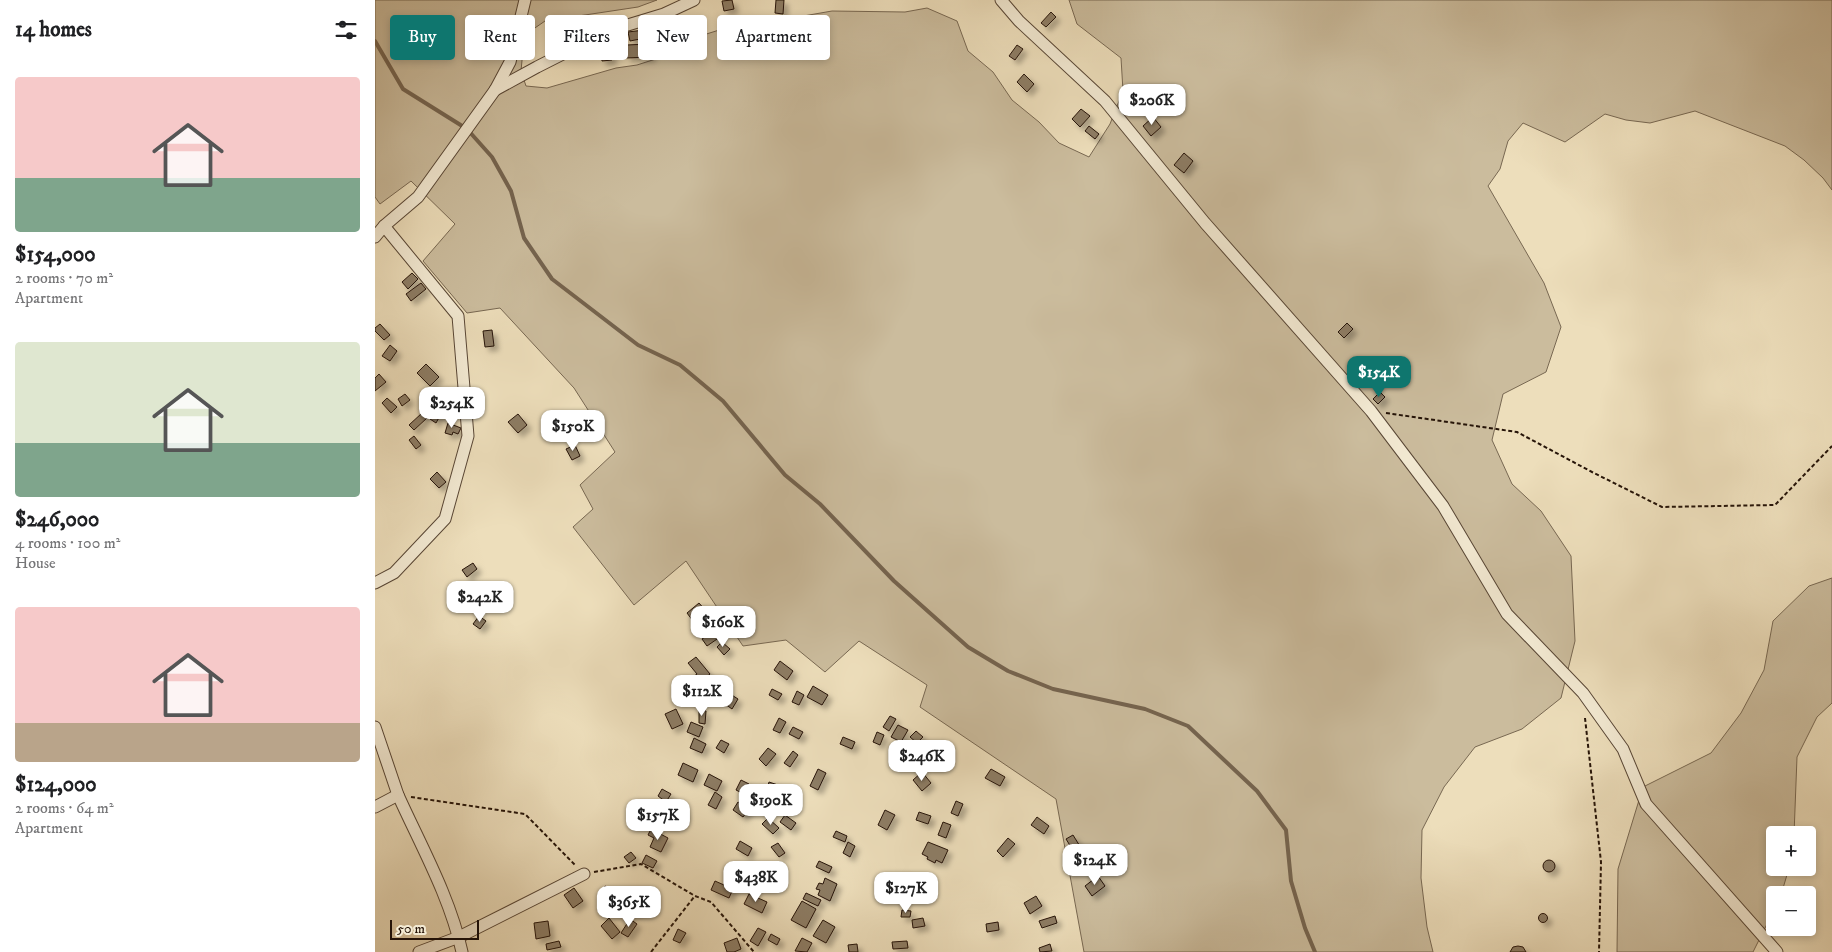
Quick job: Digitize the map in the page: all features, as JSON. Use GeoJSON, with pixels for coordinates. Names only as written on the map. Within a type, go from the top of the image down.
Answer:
{"type":"FeatureCollection","features":[{"type":"Feature","properties":{"kind":"street"},"geometry":{"type":"LineString","coordinates":[[375,237],[418,196],[495,90],[510,62],[525,0]]}},
{"type":"Feature","properties":{"kind":"street"},"geometry":{"type":"LineString","coordinates":[[495,90],[608,31],[664,14],[694,0]]}},
{"type":"Feature","properties":{"kind":"street"},"geometry":{"type":"LineString","coordinates":[[1001,0],[1019,22],[1105,101],[1205,224],[1371,411],[1443,506],[1507,614],[1583,693],[1623,749],[1646,804],[1777,952]]}},
{"type":"Feature","properties":{"kind":"street"},"geometry":{"type":"LineString","coordinates":[[375,583],[394,573],[445,519],[468,436],[458,316],[385,226]]}},
{"type":"Feature","properties":{"kind":"street"},"geometry":{"type":"LineString","coordinates":[[375,727],[398,795],[441,888],[463,952]]}},
{"type":"Feature","properties":{"kind":"street"},"geometry":{"type":"LineString","coordinates":[[375,806],[398,795]]}},
{"type":"Feature","properties":{"kind":"street"},"geometry":{"type":"LineString","coordinates":[[419,952],[459,937],[584,874]]}},
{"type":"Feature","properties":{"kind":"path"},"geometry":{"type":"LineString","coordinates":[[1371,411],[1517,432],[1662,507],[1775,505],[1832,446]]}},
{"type":"Feature","properties":{"kind":"path"},"geometry":{"type":"LineString","coordinates":[[1585,712],[1601,862],[1599,952]]}},
{"type":"Feature","properties":{"kind":"path"},"geometry":{"type":"LineString","coordinates":[[398,795],[525,814],[584,874],[641,864],[695,896],[711,902],[754,952]]}},
{"type":"Feature","properties":{"kind":"path"},"geometry":{"type":"LineString","coordinates":[[651,952],[695,896]]}},
{"type":"Feature","properties":{"kind":"shaded area"},"geometry":{"type":"Polygon","coordinates":[[[375,0],[657,0],[638,7],[585,15],[545,15],[545,21],[535,28],[535,15],[465,15],[465,60],[522,60],[521,71],[526,86],[547,88],[616,68],[637,65],[653,60],[707,60],[707,34],[717,31],[717,60],[830,60],[830,15],[809,15],[832,11],[905,12],[927,8],[957,21],[968,51],[993,72],[1012,100],[1039,122],[1059,143],[1089,157],[1110,124],[1123,91],[1121,58],[1077,24],[1069,0],[1832,0],[1832,190],[1823,178],[1804,160],[1785,146],[1695,111],[1650,123],[1626,120],[1605,114],[1565,142],[1523,123],[1508,141],[1500,169],[1488,186],[1544,283],[1561,327],[1546,372],[1503,394],[1492,440],[1512,484],[1541,511],[1571,556],[1575,641],[1561,698],[1522,729],[1475,747],[1444,787],[1422,830],[1421,878],[1427,927],[1433,952],[1084,952],[1056,799],[920,707],[927,685],[859,641],[825,672],[786,640],[743,646],[686,561],[634,605],[573,527],[593,509],[580,485],[615,452],[574,388],[500,308],[467,313],[423,261],[455,224],[411,181],[380,204],[375,197],[375,0]]]}},
{"type":"Feature","properties":{"kind":"shaded area"},"geometry":{"type":"Polygon","coordinates":[[[1832,578],[1832,703],[1817,717],[1797,757],[1794,826],[1766,826],[1766,876],[1787,876],[1784,886],[1766,886],[1766,926],[1753,952],[1617,952],[1618,869],[1643,787],[1711,753],[1741,713],[1764,670],[1773,621],[1809,586],[1832,578]]]}},
{"type":"Feature","properties":{"kind":"building"},"geometry":{"type":"Polygon","coordinates":[[[732,0],[734,9],[724,11],[722,1],[732,0]]]}},
{"type":"Feature","properties":{"kind":"building"},"geometry":{"type":"Polygon","coordinates":[[[776,0],[784,0],[783,14],[775,13],[776,0]]]}},
{"type":"Feature","properties":{"kind":"building"},"geometry":{"type":"Polygon","coordinates":[[[1051,12],[1056,17],[1046,27],[1041,23],[1051,12]]]}},
{"type":"Feature","properties":{"kind":"building"},"geometry":{"type":"Polygon","coordinates":[[[638,31],[638,39],[630,41],[628,32],[638,31]]]}},
{"type":"Feature","properties":{"kind":"building"},"geometry":{"type":"Polygon","coordinates":[[[638,44],[638,58],[628,58],[628,45],[638,44]]]}},
{"type":"Feature","properties":{"kind":"building"},"geometry":{"type":"Polygon","coordinates":[[[1017,45],[1023,49],[1015,60],[1009,56],[1017,45]]]}},
{"type":"Feature","properties":{"kind":"building"},"geometry":{"type":"Polygon","coordinates":[[[1024,74],[1034,84],[1027,92],[1017,82],[1024,74]]]}},
{"type":"Feature","properties":{"kind":"building"},"geometry":{"type":"Polygon","coordinates":[[[1081,109],[1090,116],[1080,127],[1072,119],[1081,109]]]}},
{"type":"Feature","properties":{"kind":"building"},"geometry":{"type":"Polygon","coordinates":[[[1153,117],[1161,127],[1151,136],[1143,126],[1153,117]]]}},
{"type":"Feature","properties":{"kind":"building"},"geometry":{"type":"Polygon","coordinates":[[[1089,126],[1099,134],[1095,139],[1085,131],[1089,126]]]}},
{"type":"Feature","properties":{"kind":"building"},"geometry":{"type":"Polygon","coordinates":[[[1184,153],[1193,161],[1184,173],[1174,165],[1184,153]]]}},
{"type":"Feature","properties":{"kind":"building"},"geometry":{"type":"Polygon","coordinates":[[[412,273],[418,279],[408,289],[402,282],[412,273]]]}},
{"type":"Feature","properties":{"kind":"building"},"geometry":{"type":"Polygon","coordinates":[[[421,283],[426,289],[411,301],[406,294],[421,283]]]}},
{"type":"Feature","properties":{"kind":"building"},"geometry":{"type":"Polygon","coordinates":[[[1347,323],[1353,329],[1344,338],[1338,332],[1347,323]]]}},
{"type":"Feature","properties":{"kind":"building"},"geometry":{"type":"Polygon","coordinates":[[[380,324],[390,335],[384,340],[375,331],[375,328],[380,324]]]}},
{"type":"Feature","properties":{"kind":"building"},"geometry":{"type":"Polygon","coordinates":[[[492,330],[494,346],[485,347],[483,331],[492,330]]]}},
{"type":"Feature","properties":{"kind":"building"},"geometry":{"type":"Polygon","coordinates":[[[390,345],[397,351],[390,361],[382,356],[390,345]]]}},
{"type":"Feature","properties":{"kind":"building"},"geometry":{"type":"Polygon","coordinates":[[[426,364],[439,377],[430,386],[417,373],[426,364]]]}},
{"type":"Feature","properties":{"kind":"building"},"geometry":{"type":"Polygon","coordinates":[[[379,374],[386,382],[375,391],[375,378],[379,374]]]}},
{"type":"Feature","properties":{"kind":"building"},"geometry":{"type":"Polygon","coordinates":[[[443,389],[451,393],[446,405],[438,402],[443,389]]]}},
{"type":"Feature","properties":{"kind":"building"},"geometry":{"type":"Polygon","coordinates":[[[1380,392],[1385,397],[1378,404],[1373,399],[1380,392]]]}},
{"type":"Feature","properties":{"kind":"building"},"geometry":{"type":"Polygon","coordinates":[[[405,394],[410,400],[402,406],[398,399],[405,394]]]}},
{"type":"Feature","properties":{"kind":"building"},"geometry":{"type":"Polygon","coordinates":[[[387,398],[397,407],[391,413],[382,403],[387,398]]]}},
{"type":"Feature","properties":{"kind":"building"},"geometry":{"type":"Polygon","coordinates":[[[436,410],[441,414],[436,423],[430,419],[436,410]]]}},
{"type":"Feature","properties":{"kind":"building"},"geometry":{"type":"Polygon","coordinates":[[[422,413],[427,418],[414,430],[409,425],[422,413]]]}},
{"type":"Feature","properties":{"kind":"building"},"geometry":{"type":"Polygon","coordinates":[[[518,414],[527,425],[518,433],[508,422],[518,414]]]}},
{"type":"Feature","properties":{"kind":"building"},"geometry":{"type":"Polygon","coordinates":[[[448,423],[461,428],[458,434],[453,432],[452,435],[445,433],[448,423]]]}},
{"type":"Feature","properties":{"kind":"building"},"geometry":{"type":"Polygon","coordinates":[[[414,436],[421,445],[416,449],[409,440],[414,436]]]}},
{"type":"Feature","properties":{"kind":"building"},"geometry":{"type":"Polygon","coordinates":[[[575,445],[580,456],[572,460],[566,449],[575,445]]]}},
{"type":"Feature","properties":{"kind":"building"},"geometry":{"type":"Polygon","coordinates":[[[437,472],[446,482],[439,488],[430,479],[437,472]]]}},
{"type":"Feature","properties":{"kind":"building"},"geometry":{"type":"Polygon","coordinates":[[[473,563],[477,569],[467,577],[462,570],[473,563]]]}},
{"type":"Feature","properties":{"kind":"building"},"geometry":{"type":"Polygon","coordinates":[[[699,603],[706,611],[693,621],[687,613],[699,603]]]}},
{"type":"Feature","properties":{"kind":"building"},"geometry":{"type":"Polygon","coordinates":[[[479,616],[486,621],[480,629],[473,624],[479,616]]]}},
{"type":"Feature","properties":{"kind":"building"},"geometry":{"type":"Polygon","coordinates":[[[715,630],[720,637],[707,646],[702,639],[715,630]]]}},
{"type":"Feature","properties":{"kind":"building"},"geometry":{"type":"Polygon","coordinates":[[[722,642],[730,649],[724,655],[717,647],[722,642]]]}},
{"type":"Feature","properties":{"kind":"building"},"geometry":{"type":"Polygon","coordinates":[[[696,657],[710,674],[698,684],[693,677],[697,674],[688,663],[696,657]]]}},
{"type":"Feature","properties":{"kind":"building"},"geometry":{"type":"Polygon","coordinates":[[[780,661],[793,671],[787,680],[774,670],[780,661]]]}},
{"type":"Feature","properties":{"kind":"building"},"geometry":{"type":"Polygon","coordinates":[[[813,686],[828,695],[822,705],[807,697],[813,686]]]}},
{"type":"Feature","properties":{"kind":"building"},"geometry":{"type":"Polygon","coordinates":[[[772,689],[782,694],[778,700],[769,695],[772,689]]]}},
{"type":"Feature","properties":{"kind":"building"},"geometry":{"type":"Polygon","coordinates":[[[797,691],[804,695],[799,705],[792,702],[797,691]]]}},
{"type":"Feature","properties":{"kind":"building"},"geometry":{"type":"Polygon","coordinates":[[[727,692],[738,699],[732,709],[721,701],[727,692]]]}},
{"type":"Feature","properties":{"kind":"building"},"geometry":{"type":"Polygon","coordinates":[[[676,709],[683,724],[672,729],[665,714],[676,709]]]}},
{"type":"Feature","properties":{"kind":"building"},"geometry":{"type":"Polygon","coordinates":[[[699,710],[706,711],[705,724],[699,723],[699,710]]]}},
{"type":"Feature","properties":{"kind":"building"},"geometry":{"type":"Polygon","coordinates":[[[890,716],[896,719],[889,731],[883,727],[890,716]]]}},
{"type":"Feature","properties":{"kind":"building"},"geometry":{"type":"Polygon","coordinates":[[[779,718],[786,722],[780,733],[773,730],[779,718]]]}},
{"type":"Feature","properties":{"kind":"building"},"geometry":{"type":"Polygon","coordinates":[[[691,722],[703,727],[699,737],[687,732],[691,722]]]}},
{"type":"Feature","properties":{"kind":"building"},"geometry":{"type":"Polygon","coordinates":[[[898,725],[908,730],[901,742],[891,737],[898,725]]]}},
{"type":"Feature","properties":{"kind":"building"},"geometry":{"type":"Polygon","coordinates":[[[793,727],[803,732],[799,739],[789,734],[793,727]]]}},
{"type":"Feature","properties":{"kind":"building"},"geometry":{"type":"Polygon","coordinates":[[[916,731],[923,737],[917,743],[910,737],[916,731]]]}},
{"type":"Feature","properties":{"kind":"building"},"geometry":{"type":"Polygon","coordinates":[[[877,732],[884,735],[880,745],[873,742],[877,732]]]}},
{"type":"Feature","properties":{"kind":"building"},"geometry":{"type":"Polygon","coordinates":[[[843,737],[855,742],[852,749],[840,744],[843,737]]]}},
{"type":"Feature","properties":{"kind":"building"},"geometry":{"type":"Polygon","coordinates":[[[694,738],[706,744],[702,753],[690,748],[694,738]]]}},
{"type":"Feature","properties":{"kind":"building"},"geometry":{"type":"Polygon","coordinates":[[[721,740],[729,744],[724,753],[716,748],[721,740]]]}},
{"type":"Feature","properties":{"kind":"building"},"geometry":{"type":"Polygon","coordinates":[[[768,748],[776,754],[766,766],[759,759],[768,748]]]}},
{"type":"Feature","properties":{"kind":"building"},"geometry":{"type":"Polygon","coordinates":[[[793,751],[798,755],[790,767],[784,763],[793,751]]]}},
{"type":"Feature","properties":{"kind":"building"},"geometry":{"type":"Polygon","coordinates":[[[683,763],[698,770],[693,782],[678,775],[683,763]]]}},
{"type":"Feature","properties":{"kind":"building"},"geometry":{"type":"Polygon","coordinates":[[[818,769],[826,773],[818,790],[810,786],[818,769]]]}},
{"type":"Feature","properties":{"kind":"building"},"geometry":{"type":"Polygon","coordinates":[[[991,769],[1005,777],[1000,786],[985,778],[991,769]]]}},
{"type":"Feature","properties":{"kind":"building"},"geometry":{"type":"Polygon","coordinates":[[[922,772],[931,783],[922,791],[913,780],[922,772]]]}},
{"type":"Feature","properties":{"kind":"building"},"geometry":{"type":"Polygon","coordinates":[[[709,774],[722,781],[717,791],[704,785],[709,774]]]}},
{"type":"Feature","properties":{"kind":"building"},"geometry":{"type":"Polygon","coordinates":[[[741,780],[749,784],[744,794],[736,790],[741,780]]]}},
{"type":"Feature","properties":{"kind":"building"},"geometry":{"type":"Polygon","coordinates":[[[769,782],[778,785],[774,798],[765,795],[769,782]]]}},
{"type":"Feature","properties":{"kind":"building"},"geometry":{"type":"Polygon","coordinates":[[[662,789],[671,794],[666,802],[658,796],[662,789]]]}},
{"type":"Feature","properties":{"kind":"building"},"geometry":{"type":"Polygon","coordinates":[[[715,792],[722,797],[716,809],[708,805],[715,792]]]}},
{"type":"Feature","properties":{"kind":"building"},"geometry":{"type":"Polygon","coordinates":[[[956,801],[963,804],[958,816],[951,813],[956,801]]]}},
{"type":"Feature","properties":{"kind":"building"},"geometry":{"type":"Polygon","coordinates":[[[738,802],[749,809],[743,817],[733,810],[738,802]]]}},
{"type":"Feature","properties":{"kind":"building"},"geometry":{"type":"Polygon","coordinates":[[[677,809],[685,813],[680,823],[672,818],[677,809]]]}},
{"type":"Feature","properties":{"kind":"building"},"geometry":{"type":"Polygon","coordinates":[[[885,810],[895,815],[887,830],[878,825],[885,810]]]}},
{"type":"Feature","properties":{"kind":"building"},"geometry":{"type":"Polygon","coordinates":[[[919,812],[931,816],[928,824],[916,820],[919,812]]]}},
{"type":"Feature","properties":{"kind":"building"},"geometry":{"type":"Polygon","coordinates":[[[785,815],[796,823],[791,830],[780,822],[785,815]]]}},
{"type":"Feature","properties":{"kind":"building"},"geometry":{"type":"Polygon","coordinates":[[[1037,817],[1049,826],[1044,834],[1031,825],[1037,817]]]}},
{"type":"Feature","properties":{"kind":"building"},"geometry":{"type":"Polygon","coordinates":[[[768,818],[779,828],[773,834],[762,824],[768,818]]]}},
{"type":"Feature","properties":{"kind":"building"},"geometry":{"type":"Polygon","coordinates":[[[943,822],[951,825],[946,838],[938,835],[943,822]]]}},
{"type":"Feature","properties":{"kind":"building"},"geometry":{"type":"Polygon","coordinates":[[[651,829],[668,838],[661,852],[650,847],[654,838],[648,835],[651,829]]]}},
{"type":"Feature","properties":{"kind":"building"},"geometry":{"type":"Polygon","coordinates":[[[836,831],[847,836],[845,842],[833,837],[836,831]]]}},
{"type":"Feature","properties":{"kind":"building"},"geometry":{"type":"Polygon","coordinates":[[[1073,835],[1081,848],[1074,852],[1066,839],[1073,835]]]}},
{"type":"Feature","properties":{"kind":"building"},"geometry":{"type":"Polygon","coordinates":[[[1008,838],[1015,844],[1003,857],[997,851],[1008,838]]]}},
{"type":"Feature","properties":{"kind":"building"},"geometry":{"type":"Polygon","coordinates":[[[740,841],[752,848],[748,856],[736,849],[740,841]]]}},
{"type":"Feature","properties":{"kind":"building"},"geometry":{"type":"Polygon","coordinates":[[[848,842],[855,846],[850,857],[843,853],[848,842]]]}},
{"type":"Feature","properties":{"kind":"building"},"geometry":{"type":"Polygon","coordinates":[[[928,842],[948,850],[942,863],[936,860],[935,863],[922,854],[928,842]]]}},
{"type":"Feature","properties":{"kind":"building"},"geometry":{"type":"Polygon","coordinates":[[[778,843],[785,853],[779,857],[771,847],[778,843]]]}},
{"type":"Feature","properties":{"kind":"building"},"geometry":{"type":"Polygon","coordinates":[[[631,852],[636,858],[629,863],[624,857],[631,852]]]}},
{"type":"Feature","properties":{"kind":"building"},"geometry":{"type":"Polygon","coordinates":[[[646,855],[657,861],[653,868],[642,863],[646,855]]]}},
{"type":"Feature","properties":{"kind":"building"},"geometry":{"type":"Polygon","coordinates":[[[1549,860],[1555,866],[1549,872],[1543,866],[1549,860]]]}},
{"type":"Feature","properties":{"kind":"building"},"geometry":{"type":"Polygon","coordinates":[[[819,861],[832,867],[829,873],[816,867],[819,861]]]}},
{"type":"Feature","properties":{"kind":"building"},"geometry":{"type":"Polygon","coordinates":[[[731,868],[740,871],[736,884],[727,881],[731,868]]]}},
{"type":"Feature","properties":{"kind":"building"},"geometry":{"type":"Polygon","coordinates":[[[1098,876],[1105,886],[1092,896],[1085,886],[1098,876]]]}},
{"type":"Feature","properties":{"kind":"building"},"geometry":{"type":"Polygon","coordinates":[[[825,878],[837,884],[830,901],[818,895],[820,890],[816,889],[819,883],[823,884],[825,878]]]}},
{"type":"Feature","properties":{"kind":"building"},"geometry":{"type":"Polygon","coordinates":[[[715,881],[733,889],[729,898],[711,890],[715,881]]]}},
{"type":"Feature","properties":{"kind":"building"},"geometry":{"type":"Polygon","coordinates":[[[605,886],[613,890],[607,902],[599,897],[605,886]]]}},
{"type":"Feature","properties":{"kind":"building"},"geometry":{"type":"Polygon","coordinates":[[[574,888],[583,901],[573,908],[564,895],[574,888]]]}},
{"type":"Feature","properties":{"kind":"building"},"geometry":{"type":"Polygon","coordinates":[[[625,893],[642,902],[636,913],[619,904],[625,893]]]}},
{"type":"Feature","properties":{"kind":"building"},"geometry":{"type":"Polygon","coordinates":[[[806,893],[821,900],[818,906],[803,899],[806,893]]]}},
{"type":"Feature","properties":{"kind":"building"},"geometry":{"type":"Polygon","coordinates":[[[749,894],[767,902],[762,913],[744,904],[749,894]]]}},
{"type":"Feature","properties":{"kind":"building"},"geometry":{"type":"Polygon","coordinates":[[[1036,896],[1042,906],[1030,914],[1024,903],[1036,896]]]}},
{"type":"Feature","properties":{"kind":"building"},"geometry":{"type":"Polygon","coordinates":[[[802,901],[816,909],[806,928],[791,920],[802,901]]]}},
{"type":"Feature","properties":{"kind":"building"},"geometry":{"type":"Polygon","coordinates":[[[902,910],[911,911],[910,917],[901,917],[902,910]]]}},
{"type":"Feature","properties":{"kind":"building"},"geometry":{"type":"Polygon","coordinates":[[[1543,913],[1548,918],[1543,923],[1538,918],[1543,913]]]}},
{"type":"Feature","properties":{"kind":"building"},"geometry":{"type":"Polygon","coordinates":[[[1055,916],[1057,923],[1042,928],[1039,921],[1055,916]]]}},
{"type":"Feature","properties":{"kind":"building"},"geometry":{"type":"Polygon","coordinates":[[[609,918],[620,932],[612,939],[601,926],[609,918]]]}},
{"type":"Feature","properties":{"kind":"building"},"geometry":{"type":"Polygon","coordinates":[[[923,918],[925,926],[913,928],[912,920],[923,918]]]}},
{"type":"Feature","properties":{"kind":"building"},"geometry":{"type":"Polygon","coordinates":[[[630,919],[637,924],[628,937],[621,933],[630,919]]]}},
{"type":"Feature","properties":{"kind":"building"},"geometry":{"type":"Polygon","coordinates":[[[823,920],[835,927],[826,943],[813,936],[823,920]]]}},
{"type":"Feature","properties":{"kind":"building"},"geometry":{"type":"Polygon","coordinates":[[[548,921],[550,936],[536,939],[534,923],[548,921]]]}},
{"type":"Feature","properties":{"kind":"building"},"geometry":{"type":"Polygon","coordinates":[[[998,922],[999,930],[987,932],[986,924],[998,922]]]}},
{"type":"Feature","properties":{"kind":"building"},"geometry":{"type":"Polygon","coordinates":[[[758,928],[766,932],[758,946],[750,941],[758,928]]]}},
{"type":"Feature","properties":{"kind":"building"},"geometry":{"type":"Polygon","coordinates":[[[678,929],[686,933],[680,943],[673,940],[678,929]]]}},
{"type":"Feature","properties":{"kind":"building"},"geometry":{"type":"Polygon","coordinates":[[[771,934],[780,939],[777,945],[768,940],[771,934]]]}},
{"type":"Feature","properties":{"kind":"building"},"geometry":{"type":"Polygon","coordinates":[[[737,938],[741,949],[727,952],[724,943],[737,938]]]}},
{"type":"Feature","properties":{"kind":"building"},"geometry":{"type":"Polygon","coordinates":[[[802,938],[812,943],[807,952],[795,951],[802,938]]]}},
{"type":"Feature","properties":{"kind":"building"},"geometry":{"type":"Polygon","coordinates":[[[559,941],[561,947],[547,950],[546,944],[559,941]]]}},
{"type":"Feature","properties":{"kind":"building"},"geometry":{"type":"Polygon","coordinates":[[[907,941],[908,948],[893,949],[892,942],[907,941]]]}},
{"type":"Feature","properties":{"kind":"building"},"geometry":{"type":"Polygon","coordinates":[[[857,944],[858,952],[849,952],[848,945],[857,944]]]}},
{"type":"Feature","properties":{"kind":"building"},"geometry":{"type":"Polygon","coordinates":[[[1050,944],[1052,951],[1040,952],[1039,948],[1050,944]]]}},
{"type":"Feature","properties":{"kind":"building"},"geometry":{"type":"Polygon","coordinates":[[[1513,947],[1523,947],[1526,952],[1510,952],[1513,947]]]}},
{"type":"Feature","properties":{"kind":"waterway"},"geometry":{"type":"LineString","coordinates":[[375,41],[403,89],[467,129],[492,157],[511,191],[524,238],[552,279],[638,345],[680,365],[723,401],[785,475],[820,504],[894,581],[968,647],[1008,671],[1053,689],[1145,709],[1188,726],[1257,791],[1286,830],[1291,881],[1305,928],[1315,952]]}}]}
